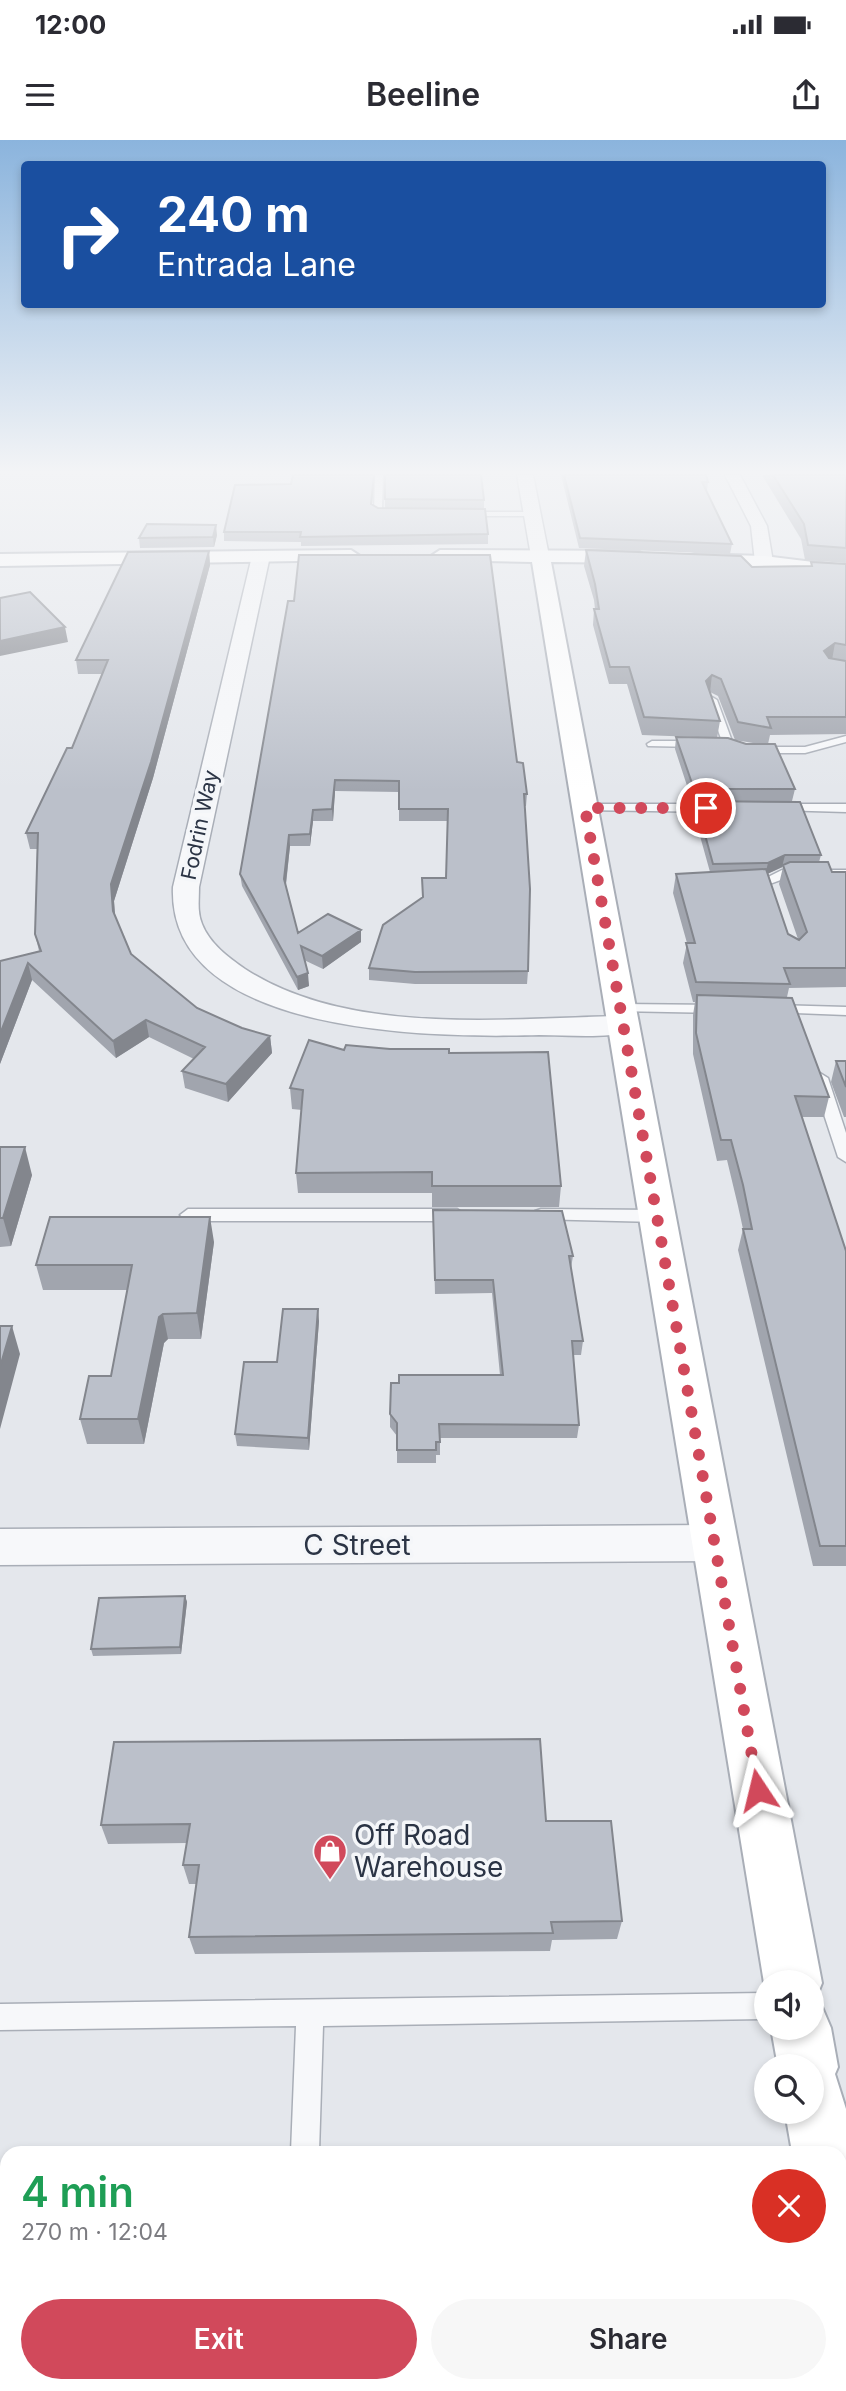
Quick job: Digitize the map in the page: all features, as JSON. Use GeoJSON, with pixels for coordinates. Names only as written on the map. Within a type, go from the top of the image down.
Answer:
{"type":"FeatureCollection","features":[{"type":"Feature","properties":{"kind":"street","name":"Fodrin Way"},"geometry":{"type":"LineString","coordinates":[[256,580],[186,887],[187,918],[203,949],[235,978],[282,1001],[341,1018],[407,1025],[622,1017]]}},
{"type":"Feature","properties":{"kind":"street"},"geometry":{"type":"LineString","coordinates":[[544,580],[791,1970]]}},
{"type":"Feature","properties":{"kind":"street","name":"C Street"},"geometry":{"type":"LineString","coordinates":[[0,1547],[715,1543]]}},
{"type":"Feature","properties":{"kind":"street"},"geometry":{"type":"LineString","coordinates":[[818,2124],[822,2146]]}},
{"type":"Feature","properties":{"kind":"lane"},"geometry":{"type":"LineString","coordinates":[[711,697],[728,744]]}},
{"type":"Feature","properties":{"kind":"lane"},"geometry":{"type":"LineString","coordinates":[[652,744],[728,744],[744,750],[805,750],[846,739]]}},
{"type":"Feature","properties":{"kind":"lane"},"geometry":{"type":"LineString","coordinates":[[585,808],[734,808]]}},
{"type":"Feature","properties":{"kind":"lane"},"geometry":{"type":"LineString","coordinates":[[762,808],[846,808]]}},
{"type":"Feature","properties":{"kind":"lane"},"geometry":{"type":"LineString","coordinates":[[732,883],[771,888],[782,874],[846,874]]}},
{"type":"Feature","properties":{"kind":"lane"},"geometry":{"type":"LineString","coordinates":[[622,1017],[733,1009]]}},
{"type":"Feature","properties":{"kind":"lane"},"geometry":{"type":"LineString","coordinates":[[759,1009],[797,1015],[846,1011]]}},
{"type":"Feature","properties":{"kind":"lane"},"geometry":{"type":"LineString","coordinates":[[813,1059],[846,1157]]}},
{"type":"Feature","properties":{"kind":"lane"},"geometry":{"type":"LineString","coordinates":[[188,1214],[474,1215]]}},
{"type":"Feature","properties":{"kind":"lane"},"geometry":{"type":"LineString","coordinates":[[529,1215],[657,1216]]}},
{"type":"Feature","properties":{"kind":"lane"},"geometry":{"type":"LineString","coordinates":[[0,2017],[754,2006]]}},
{"type":"Feature","properties":{"kind":"lane"},"geometry":{"type":"LineString","coordinates":[[305,2146],[310,2013]]}},
{"type":"Feature","properties":{"kind":"building"},"geometry":{"type":"Polygon","coordinates":[[[114,580],[201,580],[151,762],[111,884],[113,911],[131,954],[197,1008],[242,1028],[270,1036],[226,1084],[182,1071],[205,1047],[146,1020],[113,1041],[28,963],[0,1034],[0,961],[41,951],[35,934],[38,833],[26,833],[67,748],[72,748],[108,660],[76,660],[114,580]]]}},
{"type":"Feature","properties":{"kind":"building"},"geometry":{"type":"Polygon","coordinates":[[[296,580],[493,580],[517,762],[523,763],[527,794],[524,794],[530,889],[528,971],[415,972],[369,968],[383,925],[423,897],[422,878],[446,878],[448,809],[399,809],[399,781],[335,780],[332,809],[313,810],[310,834],[289,835],[284,879],[298,933],[328,914],[361,930],[322,956],[301,946],[308,973],[297,977],[240,874],[288,601],[294,601],[296,580]]]}},
{"type":"Feature","properties":{"kind":"building"},"geometry":{"type":"Polygon","coordinates":[[[594,580],[846,580],[846,645],[835,643],[824,651],[829,658],[846,661],[846,717],[767,717],[771,728],[738,722],[721,679],[712,675],[706,681],[720,721],[644,717],[629,667],[610,667],[594,609],[599,609],[594,580]]]}},
{"type":"Feature","properties":{"kind":"building"},"geometry":{"type":"Polygon","coordinates":[[[30,592],[65,627],[0,641],[0,598],[30,592]]]}},
{"type":"Feature","properties":{"kind":"building"},"geometry":{"type":"Polygon","coordinates":[[[676,737],[728,738],[746,744],[775,744],[795,789],[694,789],[676,737]]]}},
{"type":"Feature","properties":{"kind":"building"},"geometry":{"type":"Polygon","coordinates":[[[698,801],[800,802],[821,855],[785,855],[768,863],[713,864],[698,801]]]}},
{"type":"Feature","properties":{"kind":"building"},"geometry":{"type":"Polygon","coordinates":[[[790,862],[828,862],[832,872],[846,872],[846,968],[784,968],[790,984],[696,982],[686,943],[695,943],[676,874],[766,869],[788,934],[799,940],[807,932],[783,865],[790,862]]]}},
{"type":"Feature","properties":{"kind":"building"},"geometry":{"type":"Polygon","coordinates":[[[697,995],[792,998],[829,1097],[795,1096],[846,1251],[846,1546],[820,1546],[743,1229],[752,1229],[743,1185],[731,1140],[721,1140],[696,1033],[697,995]]]}},
{"type":"Feature","properties":{"kind":"building"},"geometry":{"type":"Polygon","coordinates":[[[309,1040],[344,1050],[346,1045],[390,1049],[449,1049],[449,1053],[548,1052],[561,1186],[432,1186],[432,1172],[296,1173],[303,1090],[290,1088],[309,1040]]]}},
{"type":"Feature","properties":{"kind":"building"},"geometry":{"type":"Polygon","coordinates":[[[836,1061],[846,1061],[846,1087],[836,1061]]]}},
{"type":"Feature","properties":{"kind":"building"},"geometry":{"type":"Polygon","coordinates":[[[0,1147],[25,1147],[3,1218],[0,1218],[0,1147]]]}},
{"type":"Feature","properties":{"kind":"building"},"geometry":{"type":"Polygon","coordinates":[[[433,1210],[562,1211],[573,1256],[569,1256],[583,1341],[572,1341],[579,1425],[439,1424],[440,1442],[436,1442],[436,1450],[397,1450],[397,1423],[390,1414],[391,1383],[399,1383],[399,1375],[503,1375],[493,1280],[435,1280],[433,1210]]]}},
{"type":"Feature","properties":{"kind":"building"},"geometry":{"type":"Polygon","coordinates":[[[50,1217],[210,1217],[197,1313],[163,1314],[159,1317],[138,1419],[80,1419],[89,1376],[111,1376],[132,1265],[36,1265],[50,1217]]]}},
{"type":"Feature","properties":{"kind":"building"},"geometry":{"type":"Polygon","coordinates":[[[283,1309],[318,1309],[308,1438],[235,1434],[244,1362],[277,1362],[283,1309]]]}},
{"type":"Feature","properties":{"kind":"building"},"geometry":{"type":"Polygon","coordinates":[[[0,1326],[12,1326],[0,1367],[0,1326]]]}},
{"type":"Feature","properties":{"kind":"building"},"geometry":{"type":"Polygon","coordinates":[[[185,1596],[180,1647],[91,1649],[99,1598],[185,1596]]]}},
{"type":"Feature","properties":{"kind":"building"},"geometry":{"type":"Polygon","coordinates":[[[540,1739],[546,1821],[611,1821],[622,1921],[551,1922],[553,1933],[189,1937],[199,1865],[183,1865],[190,1824],[101,1825],[114,1742],[540,1739]]]}},
{"type":"Feature","properties":{"kind":"place","name":"Off Road Warehouse"},"geometry":{"type":"Point","coordinates":[330,1881]}},
{"type":"Feature","properties":{"kind":"route"},"geometry":{"type":"LineString","coordinates":[[706,808],[585,808],[758,1790]]}}]}
